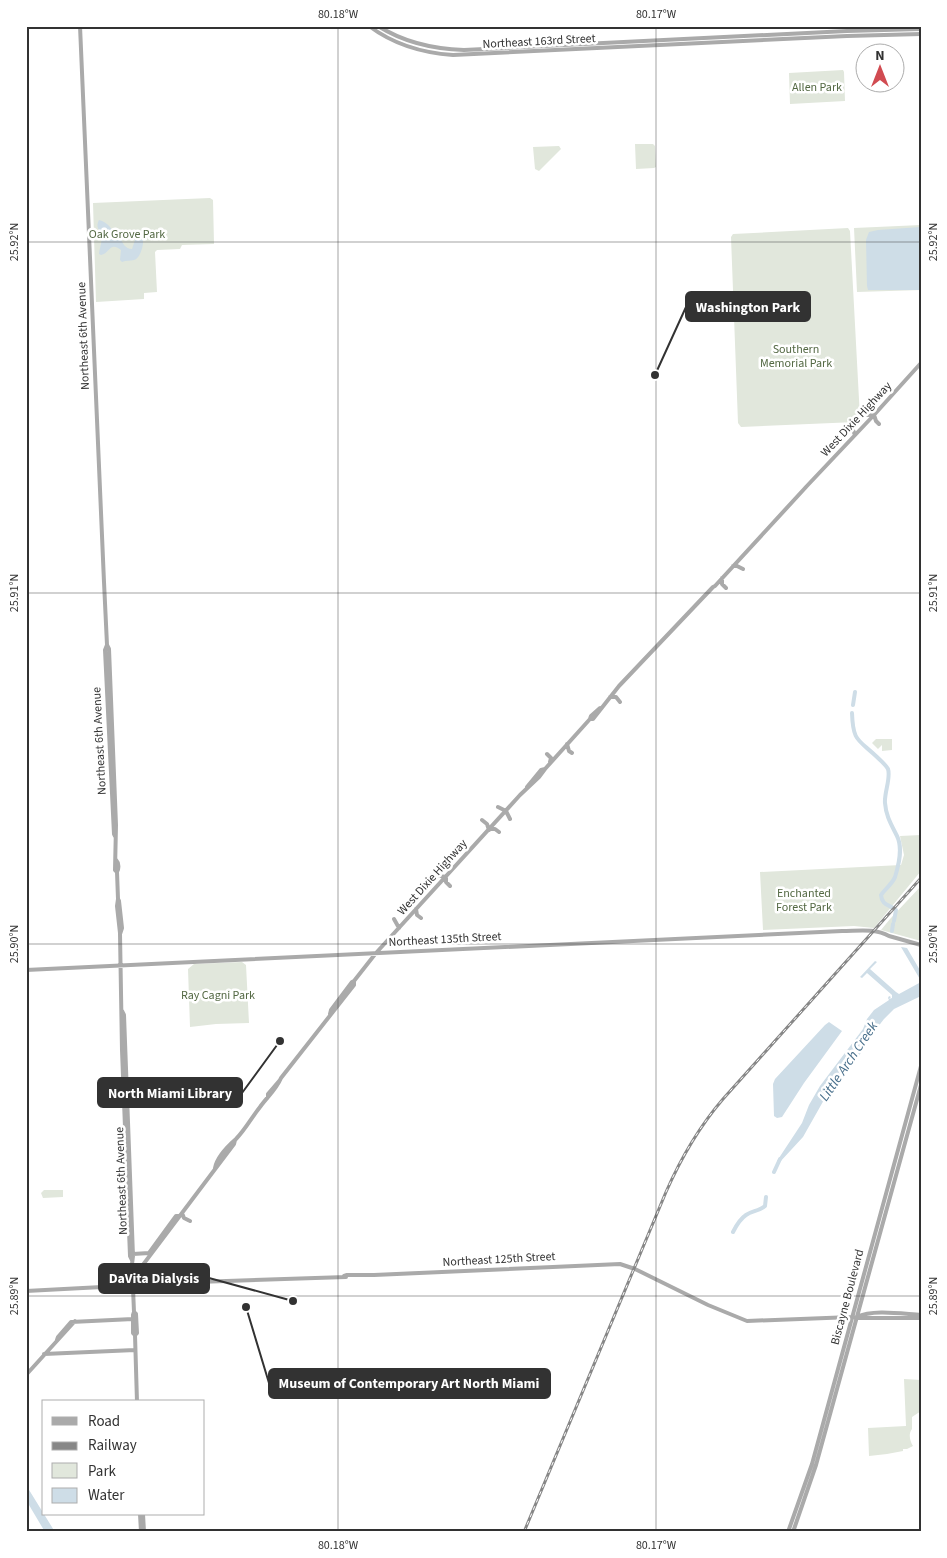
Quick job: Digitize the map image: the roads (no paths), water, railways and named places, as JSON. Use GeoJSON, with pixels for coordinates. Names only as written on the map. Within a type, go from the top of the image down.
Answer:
{"type":"FeatureCollection","features":[{"type":"Feature","properties":{"kind":"main road","name":"Northeast 6th Avenue"},"geometry":{"type":"LineString","coordinates":[[80,26],[115,802],[115,870],[117,872],[117,914],[120,934],[126,1150],[130,1166],[133,1333],[135,1335]]}},
{"type":"Feature","properties":{"kind":"main road","name":"Northeast 163rd Street"},"geometry":{"type":"LineString","coordinates":[[369,26],[400,43],[420,50],[444,54],[709,43],[719,40]]}},
{"type":"Feature","properties":{"kind":"main road","name":"Northeast 163rd Street"},"geometry":{"type":"LineString","coordinates":[[378,26],[398,37],[427,47],[464,50],[583,44],[775,40],[783,37]]}},
{"type":"Feature","properties":{"kind":"main road"},"geometry":{"type":"LineString","coordinates":[[783,37],[791,34],[921,29]]}},
{"type":"Feature","properties":{"kind":"main road"},"geometry":{"type":"LineString","coordinates":[[802,38],[814,33]]}},
{"type":"Feature","properties":{"kind":"main road"},"geometry":{"type":"LineString","coordinates":[[719,40],[728,37],[802,38],[921,34]]}},
{"type":"Feature","properties":{"kind":"main road"},"geometry":{"type":"LineString","coordinates":[[574,49],[583,44]]}},
{"type":"Feature","properties":{"kind":"main road"},"geometry":{"type":"LineString","coordinates":[[528,51],[536,46]]}},
{"type":"Feature","properties":{"kind":"main road","name":"West Dixie Highway"},"geometry":{"type":"LineString","coordinates":[[122,1287],[218,1166],[235,1143],[235,1140],[354,985],[354,982],[376,953],[528,787],[541,770],[550,763],[591,716],[921,363]]}},
{"type":"Feature","properties":{"kind":"main road"},"geometry":{"type":"LineString","coordinates":[[862,409],[867,415],[874,415],[879,424]]}},
{"type":"Feature","properties":{"kind":"main road"},"geometry":{"type":"LineString","coordinates":[[847,426],[853,430],[855,435]]}},
{"type":"Feature","properties":{"kind":"main road"},"geometry":{"type":"LineString","coordinates":[[732,566],[742,569]]}},
{"type":"Feature","properties":{"kind":"main road","name":"West Dixie Highway"},"geometry":{"type":"LineString","coordinates":[[713,587],[726,573]]}},
{"type":"Feature","properties":{"kind":"main road"},"geometry":{"type":"LineString","coordinates":[[722,578],[722,584],[726,588]]}},
{"type":"Feature","properties":{"kind":"main road","name":"Northeast 6th Avenue"},"geometry":{"type":"LineString","coordinates":[[107,645],[105,650],[115,836]]}},
{"type":"Feature","properties":{"kind":"main road"},"geometry":{"type":"LineString","coordinates":[[107,684],[111,708]]}},
{"type":"Feature","properties":{"kind":"main road"},"geometry":{"type":"LineString","coordinates":[[610,697],[616,697],[620,702]]}},
{"type":"Feature","properties":{"kind":"main road","name":"West Dixie Highway"},"geometry":{"type":"LineString","coordinates":[[590,719],[599,715],[600,708]]}},
{"type":"Feature","properties":{"kind":"main road"},"geometry":{"type":"LineString","coordinates":[[108,718],[112,741]]}},
{"type":"Feature","properties":{"kind":"main road"},"geometry":{"type":"LineString","coordinates":[[567,744],[569,751],[572,753]]}},
{"type":"Feature","properties":{"kind":"main road"},"geometry":{"type":"LineString","coordinates":[[547,754],[551,758],[550,763]]}},
{"type":"Feature","properties":{"kind":"main road"},"geometry":{"type":"LineString","coordinates":[[111,769],[115,802]]}},
{"type":"Feature","properties":{"kind":"main road"},"geometry":{"type":"LineString","coordinates":[[498,807],[506,811],[510,819]]}},
{"type":"Feature","properties":{"kind":"main road"},"geometry":{"type":"LineString","coordinates":[[482,820],[489,829],[496,829],[499,832]]}},
{"type":"Feature","properties":{"kind":"main road"},"geometry":{"type":"LineString","coordinates":[[437,875],[445,877],[446,882],[450,886]]}},
{"type":"Feature","properties":{"kind":"main road"},"geometry":{"type":"LineString","coordinates":[[416,909],[417,915],[422,918]]}},
{"type":"Feature","properties":{"kind":"main road"},"geometry":{"type":"LineString","coordinates":[[394,919],[399,928]]}},
{"type":"Feature","properties":{"kind":"main road","name":"Northeast 135th Street"},"geometry":{"type":"LineString","coordinates":[[26,970],[121,964],[866,931],[876,931],[921,945]]}},
{"type":"Feature","properties":{"kind":"main road"},"geometry":{"type":"LineString","coordinates":[[386,942],[390,952]]}},
{"type":"Feature","properties":{"kind":"main road"},"geometry":{"type":"LineString","coordinates":[[363,953],[368,957],[369,962]]}},
{"type":"Feature","properties":{"kind":"main road","name":"Northeast 6th Avenue"},"geometry":{"type":"LineString","coordinates":[[122,1011],[124,1013],[125,1035],[130,1256],[132,1260]]}},
{"type":"Feature","properties":{"kind":"main road"},"geometry":{"type":"LineString","coordinates":[[122,1029],[125,1035]]}},
{"type":"Feature","properties":{"kind":"main road"},"geometry":{"type":"LineString","coordinates":[[296,1052],[297,1058]]}},
{"type":"Feature","properties":{"kind":"main road","name":"Biscayne Boulevard"},"geometry":{"type":"LineString","coordinates":[[793,1532],[810,1486],[827,1425],[921,1066]]}},
{"type":"Feature","properties":{"kind":"main road","name":"West Dixie Highway"},"geometry":{"type":"LineString","coordinates":[[268,1097],[269,1092],[281,1078]]}},
{"type":"Feature","properties":{"kind":"main road","name":"Biscayne Boulevard"},"geometry":{"type":"LineString","coordinates":[[788,1532],[806,1486],[860,1305],[921,1085]]}},
{"type":"Feature","properties":{"kind":"main road"},"geometry":{"type":"LineString","coordinates":[[895,1162],[897,1171]]}},
{"type":"Feature","properties":{"kind":"main road"},"geometry":{"type":"LineString","coordinates":[[892,1173],[894,1184]]}},
{"type":"Feature","properties":{"kind":"main road"},"geometry":{"type":"LineString","coordinates":[[181,1214],[184,1218],[190,1220]]}},
{"type":"Feature","properties":{"kind":"main road","name":"West Dixie Highway"},"geometry":{"type":"LineString","coordinates":[[133,1254],[148,1253],[176,1216],[181,1214]]}},
{"type":"Feature","properties":{"kind":"main road"},"geometry":{"type":"LineString","coordinates":[[129,1216],[132,1222]]}},
{"type":"Feature","properties":{"kind":"main road","name":"Northeast 125th Street"},"geometry":{"type":"LineString","coordinates":[[26,1291],[620,1264],[628,1266],[713,1308],[749,1321],[855,1317]]}},
{"type":"Feature","properties":{"kind":"main road"},"geometry":{"type":"LineString","coordinates":[[860,1305],[867,1314]]}},
{"type":"Feature","properties":{"kind":"main road","name":"Northeast 6th Avenue"},"geometry":{"type":"LineString","coordinates":[[134,1312],[136,1314],[137,1400]]}},
{"type":"Feature","properties":{"kind":"main road"},"geometry":{"type":"LineString","coordinates":[[855,1317],[867,1314],[921,1317]]}},
{"type":"Feature","properties":{"kind":"main road"},"geometry":{"type":"LineString","coordinates":[[881,1317],[887,1314]]}},
{"type":"Feature","properties":{"kind":"main road"},"geometry":{"type":"LineString","coordinates":[[855,1317],[921,1317]]}},
{"type":"Feature","properties":{"kind":"main road"},"geometry":{"type":"LineString","coordinates":[[26,1375],[73,1322],[133,1319]]}},
{"type":"Feature","properties":{"kind":"main road"},"geometry":{"type":"LineString","coordinates":[[53,1344],[54,1351],[57,1353]]}},
{"type":"Feature","properties":{"kind":"main road"},"geometry":{"type":"LineString","coordinates":[[44,1354],[136,1350]]}},
{"type":"Feature","properties":{"kind":"main road"},"geometry":{"type":"LineString","coordinates":[[826,1415],[827,1425]]}},
{"type":"Feature","properties":{"kind":"main road"},"geometry":{"type":"LineString","coordinates":[[142,1516],[142,1532]]}},
{"type":"Feature","properties":{"kind":"water"},"geometry":{"type":"Polygon","coordinates":[[[99,220],[107,224],[116,237],[120,238],[128,248],[132,249],[136,237],[143,238],[142,250],[136,259],[122,262],[120,260],[121,250],[115,247],[110,248],[104,254],[99,254],[102,240],[98,227],[99,220]]]}},
{"type":"Feature","properties":{"kind":"water"},"geometry":{"type":"Polygon","coordinates":[[[921,227],[921,290],[868,290],[866,240],[869,232],[921,227]]]}},
{"type":"Feature","properties":{"kind":"water"},"geometry":{"type":"Polygon","coordinates":[[[901,947],[907,948],[921,972],[921,981],[901,947]]]}},
{"type":"Feature","properties":{"kind":"water"},"geometry":{"type":"Polygon","coordinates":[[[875,961],[877,962],[870,969],[896,992],[899,994],[921,982],[921,996],[894,1009],[884,1019],[867,1041],[859,1056],[829,1091],[803,1137],[779,1163],[777,1161],[802,1123],[809,1105],[820,1086],[863,1029],[867,1019],[874,1010],[889,1000],[888,998],[889,996],[891,997],[889,999],[892,998],[892,995],[867,973],[862,978],[860,977],[875,961]]]}},
{"type":"Feature","properties":{"kind":"water"},"geometry":{"type":"Polygon","coordinates":[[[829,1022],[842,1031],[782,1117],[777,1118],[774,1116],[773,1084],[775,1079],[829,1022]]]}},
{"type":"Feature","properties":{"kind":"water"},"geometry":{"type":"Polygon","coordinates":[[[26,1485],[42,1511],[42,1516],[45,1516],[55,1532],[45,1532],[26,1500],[26,1485]]]}},
{"type":"Feature","properties":{"kind":"waterway"},"geometry":{"type":"LineString","coordinates":[[853,705],[855,692]]}},
{"type":"Feature","properties":{"kind":"waterway"},"geometry":{"type":"LineString","coordinates":[[852,713],[855,735],[883,763],[889,773],[885,799],[886,808],[889,820],[899,841],[900,851],[893,882],[881,895],[884,903],[896,910],[894,921]]}},
{"type":"Feature","properties":{"kind":"waterway"},"geometry":{"type":"LineString","coordinates":[[892,931],[893,924]]}},
{"type":"Feature","properties":{"kind":"waterway","name":"Little Arch Creek"},"geometry":{"type":"LineString","coordinates":[[774,1172],[780,1159]]}},
{"type":"Feature","properties":{"kind":"waterway"},"geometry":{"type":"LineString","coordinates":[[733,1232],[744,1217],[765,1206],[766,1197]]}},
{"type":"Feature","properties":{"kind":"railway"},"geometry":{"type":"LineString","coordinates":[[524,1532],[666,1192],[691,1143],[723,1099],[921,878]]}},
{"type":"Feature","properties":{"kind":"place","name":"Washington Park"},"geometry":{"type":"Point","coordinates":[655,375]}},
{"type":"Feature","properties":{"kind":"place","name":"North Miami Library"},"geometry":{"type":"Point","coordinates":[280,1041]}},
{"type":"Feature","properties":{"kind":"place","name":"DaVita Dialysis"},"geometry":{"type":"Point","coordinates":[293,1301]}},
{"type":"Feature","properties":{"kind":"place","name":"Museum of Contemporary Art North Miami"},"geometry":{"type":"Point","coordinates":[246,1307]}},
{"type":"Feature","properties":{"kind":"park label","name":"Allen Park"},"geometry":{"type":"Point","coordinates":[817,87]}},
{"type":"Feature","properties":{"kind":"park label","name":"Oak Grove Park"},"geometry":{"type":"Point","coordinates":[127,234]}},
{"type":"Feature","properties":{"kind":"park label","name":"Southern Memorial Park"},"geometry":{"type":"Point","coordinates":[796,356]}},
{"type":"Feature","properties":{"kind":"park label","name":"Enchanted Forest Park"},"geometry":{"type":"Point","coordinates":[804,900]}},
{"type":"Feature","properties":{"kind":"park label","name":"Ray Cagni Park"},"geometry":{"type":"Point","coordinates":[218,995]}}]}
